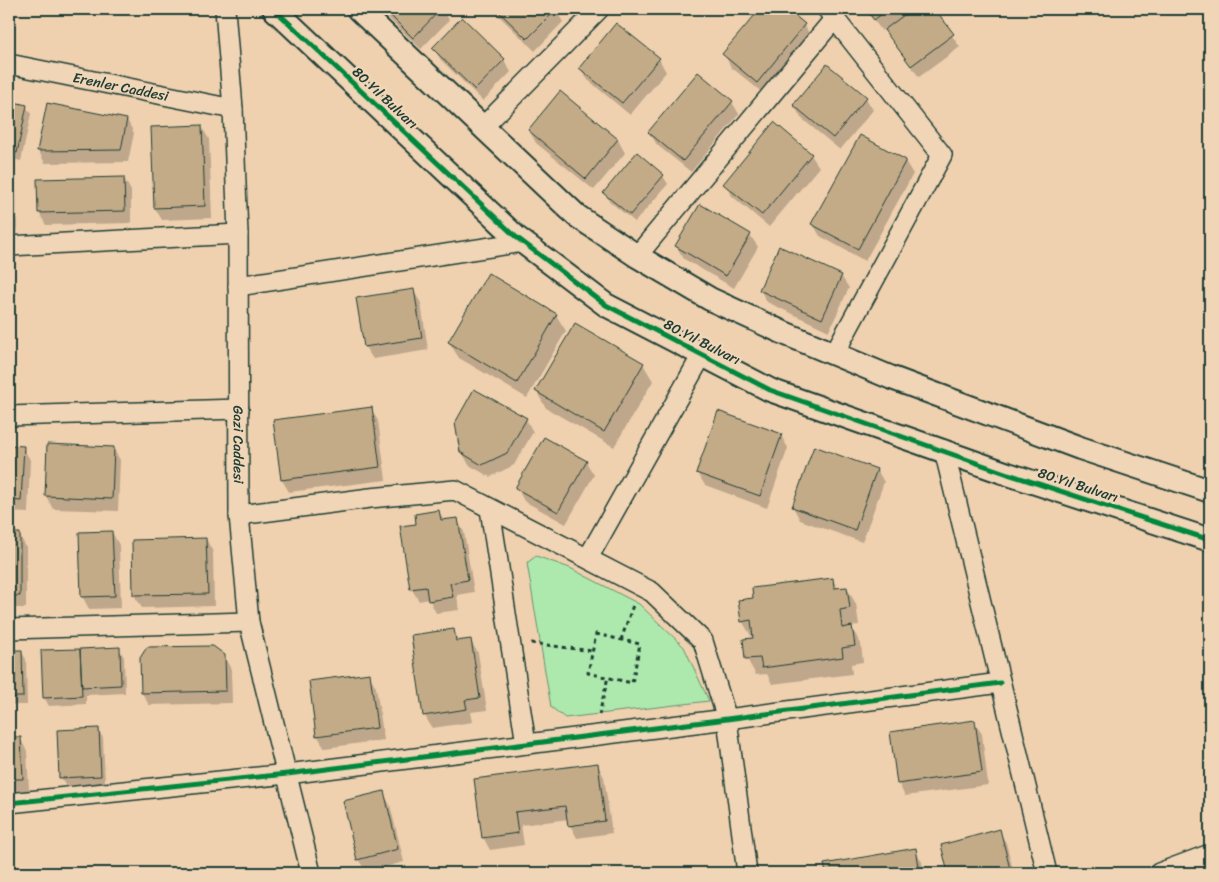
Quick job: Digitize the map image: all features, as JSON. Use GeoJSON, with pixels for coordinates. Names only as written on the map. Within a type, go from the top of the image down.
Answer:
{"type":"FeatureCollection","features":[{"type":"Feature","properties":{"kind":"street","name":"Gazi Caddesi"},"geometry":{"type":"LineString","coordinates":[[226,9],[233,109],[238,234],[239,515],[249,622],[311,873]]}},
{"type":"Feature","properties":{"kind":"street","name":"80.Yıl Bulvarı"},"geometry":{"type":"LineString","coordinates":[[274,9],[523,242],[606,305],[770,390],[1008,474],[1210,540]]}},
{"type":"Feature","properties":{"kind":"street"},"geometry":{"type":"LineString","coordinates":[[358,9],[576,216],[637,256],[710,299],[784,333],[892,378],[1080,448],[1210,491]]}},
{"type":"Feature","properties":{"kind":"street"},"geometry":{"type":"LineString","coordinates":[[483,127],[598,9]]}},
{"type":"Feature","properties":{"kind":"street"},"geometry":{"type":"LineString","coordinates":[[637,256],[831,13],[942,155],[834,354]]}},
{"type":"Feature","properties":{"kind":"street","name":"Erenler Caddesi"},"geometry":{"type":"LineString","coordinates":[[9,64],[233,109]]}},
{"type":"Feature","properties":{"kind":"street"},"geometry":{"type":"LineString","coordinates":[[9,246],[238,234]]}},
{"type":"Feature","properties":{"kind":"street"},"geometry":{"type":"LineString","coordinates":[[238,286],[523,242]]}},
{"type":"Feature","properties":{"kind":"street"},"geometry":{"type":"LineString","coordinates":[[588,558],[702,355]]}},
{"type":"Feature","properties":{"kind":"street"},"geometry":{"type":"LineString","coordinates":[[9,416],[239,409]]}},
{"type":"Feature","properties":{"kind":"street"},"geometry":{"type":"LineString","coordinates":[[944,450],[1047,873]]}},
{"type":"Feature","properties":{"kind":"street"},"geometry":{"type":"LineString","coordinates":[[239,515],[370,498],[455,490],[652,592],[703,641],[728,719],[747,873]]}},
{"type":"Feature","properties":{"kind":"street"},"geometry":{"type":"LineString","coordinates":[[490,509],[526,744]]}},
{"type":"Feature","properties":{"kind":"street"},"geometry":{"type":"LineString","coordinates":[[9,629],[249,622]]}},
{"type":"Feature","properties":{"kind":"street"},"geometry":{"type":"LineString","coordinates":[[9,803],[287,774],[1000,683]]}},
{"type":"Feature","properties":{"kind":"street"},"geometry":{"type":"LineString","coordinates":[[1159,873],[1210,854]]}},
{"type":"Feature","properties":{"kind":"path"},"geometry":{"type":"LineString","coordinates":[[621,640],[639,585]]}},
{"type":"Feature","properties":{"kind":"path"},"geometry":{"type":"LineString","coordinates":[[596,634],[640,644],[632,682],[588,673],[592,652],[596,634]]}},
{"type":"Feature","properties":{"kind":"path"},"geometry":{"type":"LineString","coordinates":[[510,640],[592,652]]}},
{"type":"Feature","properties":{"kind":"path"},"geometry":{"type":"LineString","coordinates":[[595,736],[608,677]]}},
{"type":"Feature","properties":{"kind":"green space"},"geometry":{"type":"Polygon","coordinates":[[[536,556],[570,568],[639,604],[684,647],[709,701],[565,718],[551,707],[527,563],[536,556]]]}},
{"type":"Feature","properties":{"kind":"building"},"geometry":{"type":"Polygon","coordinates":[[[384,9],[441,9],[413,38],[384,9]]]}},
{"type":"Feature","properties":{"kind":"building"},"geometry":{"type":"Polygon","coordinates":[[[496,9],[557,9],[527,39],[496,9]]]}},
{"type":"Feature","properties":{"kind":"building"},"geometry":{"type":"Polygon","coordinates":[[[760,9],[787,9],[805,24],[757,83],[722,54],[760,9]]]}},
{"type":"Feature","properties":{"kind":"building"},"geometry":{"type":"Polygon","coordinates":[[[866,9],[888,9],[874,20],[866,9]]]}},
{"type":"Feature","properties":{"kind":"building"},"geometry":{"type":"Polygon","coordinates":[[[912,9],[935,9],[954,34],[911,66],[884,30],[912,9]]]}},
{"type":"Feature","properties":{"kind":"building"},"geometry":{"type":"Polygon","coordinates":[[[462,17],[505,59],[475,90],[432,48],[462,17]]]}},
{"type":"Feature","properties":{"kind":"building"},"geometry":{"type":"Polygon","coordinates":[[[616,23],[660,58],[622,103],[579,68],[616,23]]]}},
{"type":"Feature","properties":{"kind":"building"},"geometry":{"type":"Polygon","coordinates":[[[827,64],[867,97],[833,138],[793,105],[827,64]]]}},
{"type":"Feature","properties":{"kind":"building"},"geometry":{"type":"Polygon","coordinates":[[[698,72],[733,101],[683,161],[648,132],[698,72]]]}},
{"type":"Feature","properties":{"kind":"building"},"geometry":{"type":"Polygon","coordinates":[[[560,91],[618,139],[586,179],[528,130],[560,91]]]}},
{"type":"Feature","properties":{"kind":"building"},"geometry":{"type":"Polygon","coordinates":[[[9,101],[27,105],[17,153],[9,151],[9,101]]]}},
{"type":"Feature","properties":{"kind":"building"},"geometry":{"type":"Polygon","coordinates":[[[47,103],[127,119],[121,150],[37,151],[47,103]]]}},
{"type":"Feature","properties":{"kind":"building"},"geometry":{"type":"Polygon","coordinates":[[[774,122],[812,154],[762,215],[723,184],[774,122]]]}},
{"type":"Feature","properties":{"kind":"building"},"geometry":{"type":"Polygon","coordinates":[[[202,125],[205,206],[154,208],[151,127],[202,125]]]}},
{"type":"Feature","properties":{"kind":"building"},"geometry":{"type":"Polygon","coordinates":[[[860,135],[906,160],[858,249],[811,224],[860,135]]]}},
{"type":"Feature","properties":{"kind":"building"},"geometry":{"type":"Polygon","coordinates":[[[637,152],[664,175],[630,215],[603,193],[637,152]]]}},
{"type":"Feature","properties":{"kind":"building"},"geometry":{"type":"Polygon","coordinates":[[[9,167],[11,222],[9,222],[9,167]]]}},
{"type":"Feature","properties":{"kind":"building"},"geometry":{"type":"Polygon","coordinates":[[[124,177],[125,211],[38,213],[37,179],[124,177]]]}},
{"type":"Feature","properties":{"kind":"building"},"geometry":{"type":"Polygon","coordinates":[[[700,204],[751,234],[726,276],[675,246],[700,204]]]}},
{"type":"Feature","properties":{"kind":"building"},"geometry":{"type":"Polygon","coordinates":[[[779,246],[842,275],[822,319],[759,290],[779,246]]]}},
{"type":"Feature","properties":{"kind":"building"},"geometry":{"type":"Polygon","coordinates":[[[488,273],[557,314],[517,383],[448,342],[488,273]]]}},
{"type":"Feature","properties":{"kind":"building"},"geometry":{"type":"Polygon","coordinates":[[[414,289],[422,338],[364,347],[356,298],[414,289]]]}},
{"type":"Feature","properties":{"kind":"building"},"geometry":{"type":"Polygon","coordinates":[[[575,323],[644,363],[604,432],[535,391],[575,323]]]}},
{"type":"Feature","properties":{"kind":"building"},"geometry":{"type":"Polygon","coordinates":[[[474,389],[527,418],[507,453],[482,465],[460,452],[455,423],[474,389]]]}},
{"type":"Feature","properties":{"kind":"building"},"geometry":{"type":"Polygon","coordinates":[[[372,407],[380,467],[281,480],[273,420],[372,407]]]}},
{"type":"Feature","properties":{"kind":"building"},"geometry":{"type":"Polygon","coordinates":[[[718,411],[782,434],[760,496],[696,473],[718,411]]]}},
{"type":"Feature","properties":{"kind":"building"},"geometry":{"type":"Polygon","coordinates":[[[544,437],[587,461],[558,512],[515,488],[544,437]]]}},
{"type":"Feature","properties":{"kind":"building"},"geometry":{"type":"Polygon","coordinates":[[[47,444],[114,447],[112,499],[45,496],[47,444]]]}},
{"type":"Feature","properties":{"kind":"building"},"geometry":{"type":"Polygon","coordinates":[[[9,445],[24,446],[21,501],[9,500],[9,445]]]}},
{"type":"Feature","properties":{"kind":"building"},"geometry":{"type":"Polygon","coordinates":[[[814,446],[877,469],[855,530],[792,507],[814,446]]]}},
{"type":"Feature","properties":{"kind":"building"},"geometry":{"type":"Polygon","coordinates":[[[439,510],[441,520],[458,518],[468,580],[450,583],[453,597],[428,601],[426,587],[410,589],[400,526],[416,524],[415,514],[439,510]]]}},
{"type":"Feature","properties":{"kind":"building"},"geometry":{"type":"Polygon","coordinates":[[[112,531],[115,596],[81,597],[79,532],[112,531]]]}},
{"type":"Feature","properties":{"kind":"building"},"geometry":{"type":"Polygon","coordinates":[[[9,533],[20,533],[20,596],[9,596],[9,533]]]}},
{"type":"Feature","properties":{"kind":"building"},"geometry":{"type":"Polygon","coordinates":[[[206,538],[208,594],[133,595],[132,540],[206,538]]]}},
{"type":"Feature","properties":{"kind":"building"},"geometry":{"type":"Polygon","coordinates":[[[833,578],[834,588],[847,587],[850,608],[840,610],[842,628],[852,626],[855,646],[842,648],[843,657],[762,668],[760,658],[745,659],[743,639],[753,638],[751,620],[741,622],[738,600],[753,598],[752,588],[833,578]]]}},
{"type":"Feature","properties":{"kind":"building"},"geometry":{"type":"Polygon","coordinates":[[[454,629],[456,641],[471,639],[480,698],[465,700],[467,709],[423,716],[411,635],[454,629]]]}},
{"type":"Feature","properties":{"kind":"building"},"geometry":{"type":"Polygon","coordinates":[[[213,646],[225,655],[226,691],[141,693],[140,658],[147,647],[213,646]]]}},
{"type":"Feature","properties":{"kind":"building"},"geometry":{"type":"Polygon","coordinates":[[[120,647],[121,685],[82,687],[80,649],[120,647]]]}},
{"type":"Feature","properties":{"kind":"building"},"geometry":{"type":"Polygon","coordinates":[[[80,649],[82,696],[43,698],[41,650],[80,649]]]}},
{"type":"Feature","properties":{"kind":"building"},"geometry":{"type":"Polygon","coordinates":[[[9,650],[22,650],[23,697],[9,697],[9,650]]]}},
{"type":"Feature","properties":{"kind":"building"},"geometry":{"type":"Polygon","coordinates":[[[370,673],[377,728],[316,736],[309,681],[370,673]]]}},
{"type":"Feature","properties":{"kind":"building"},"geometry":{"type":"Polygon","coordinates":[[[975,720],[982,772],[897,784],[890,732],[975,720]]]}},
{"type":"Feature","properties":{"kind":"building"},"geometry":{"type":"Polygon","coordinates":[[[99,728],[101,776],[59,778],[57,730],[99,728]]]}},
{"type":"Feature","properties":{"kind":"building"},"geometry":{"type":"Polygon","coordinates":[[[9,737],[21,737],[23,779],[9,779],[9,737]]]}},
{"type":"Feature","properties":{"kind":"building"},"geometry":{"type":"Polygon","coordinates":[[[598,763],[605,821],[568,826],[565,806],[515,812],[518,833],[482,838],[474,779],[598,763]]]}},
{"type":"Feature","properties":{"kind":"building"},"geometry":{"type":"Polygon","coordinates":[[[384,791],[398,849],[357,860],[343,801],[384,791]]]}},
{"type":"Feature","properties":{"kind":"building"},"geometry":{"type":"Polygon","coordinates":[[[1000,829],[1011,873],[948,873],[941,845],[1000,829]]]}},
{"type":"Feature","properties":{"kind":"building"},"geometry":{"type":"Polygon","coordinates":[[[916,848],[920,873],[826,873],[824,864],[916,848]]]}},
{"type":"Feature","properties":{"kind":"cycle path"},"geometry":{"type":"LineString","coordinates":[[274,9],[516,237],[606,305],[770,390],[1008,474],[1210,540]]}},
{"type":"Feature","properties":{"kind":"cycle path"},"geometry":{"type":"LineString","coordinates":[[9,803],[287,774],[1000,683]]}}]}
